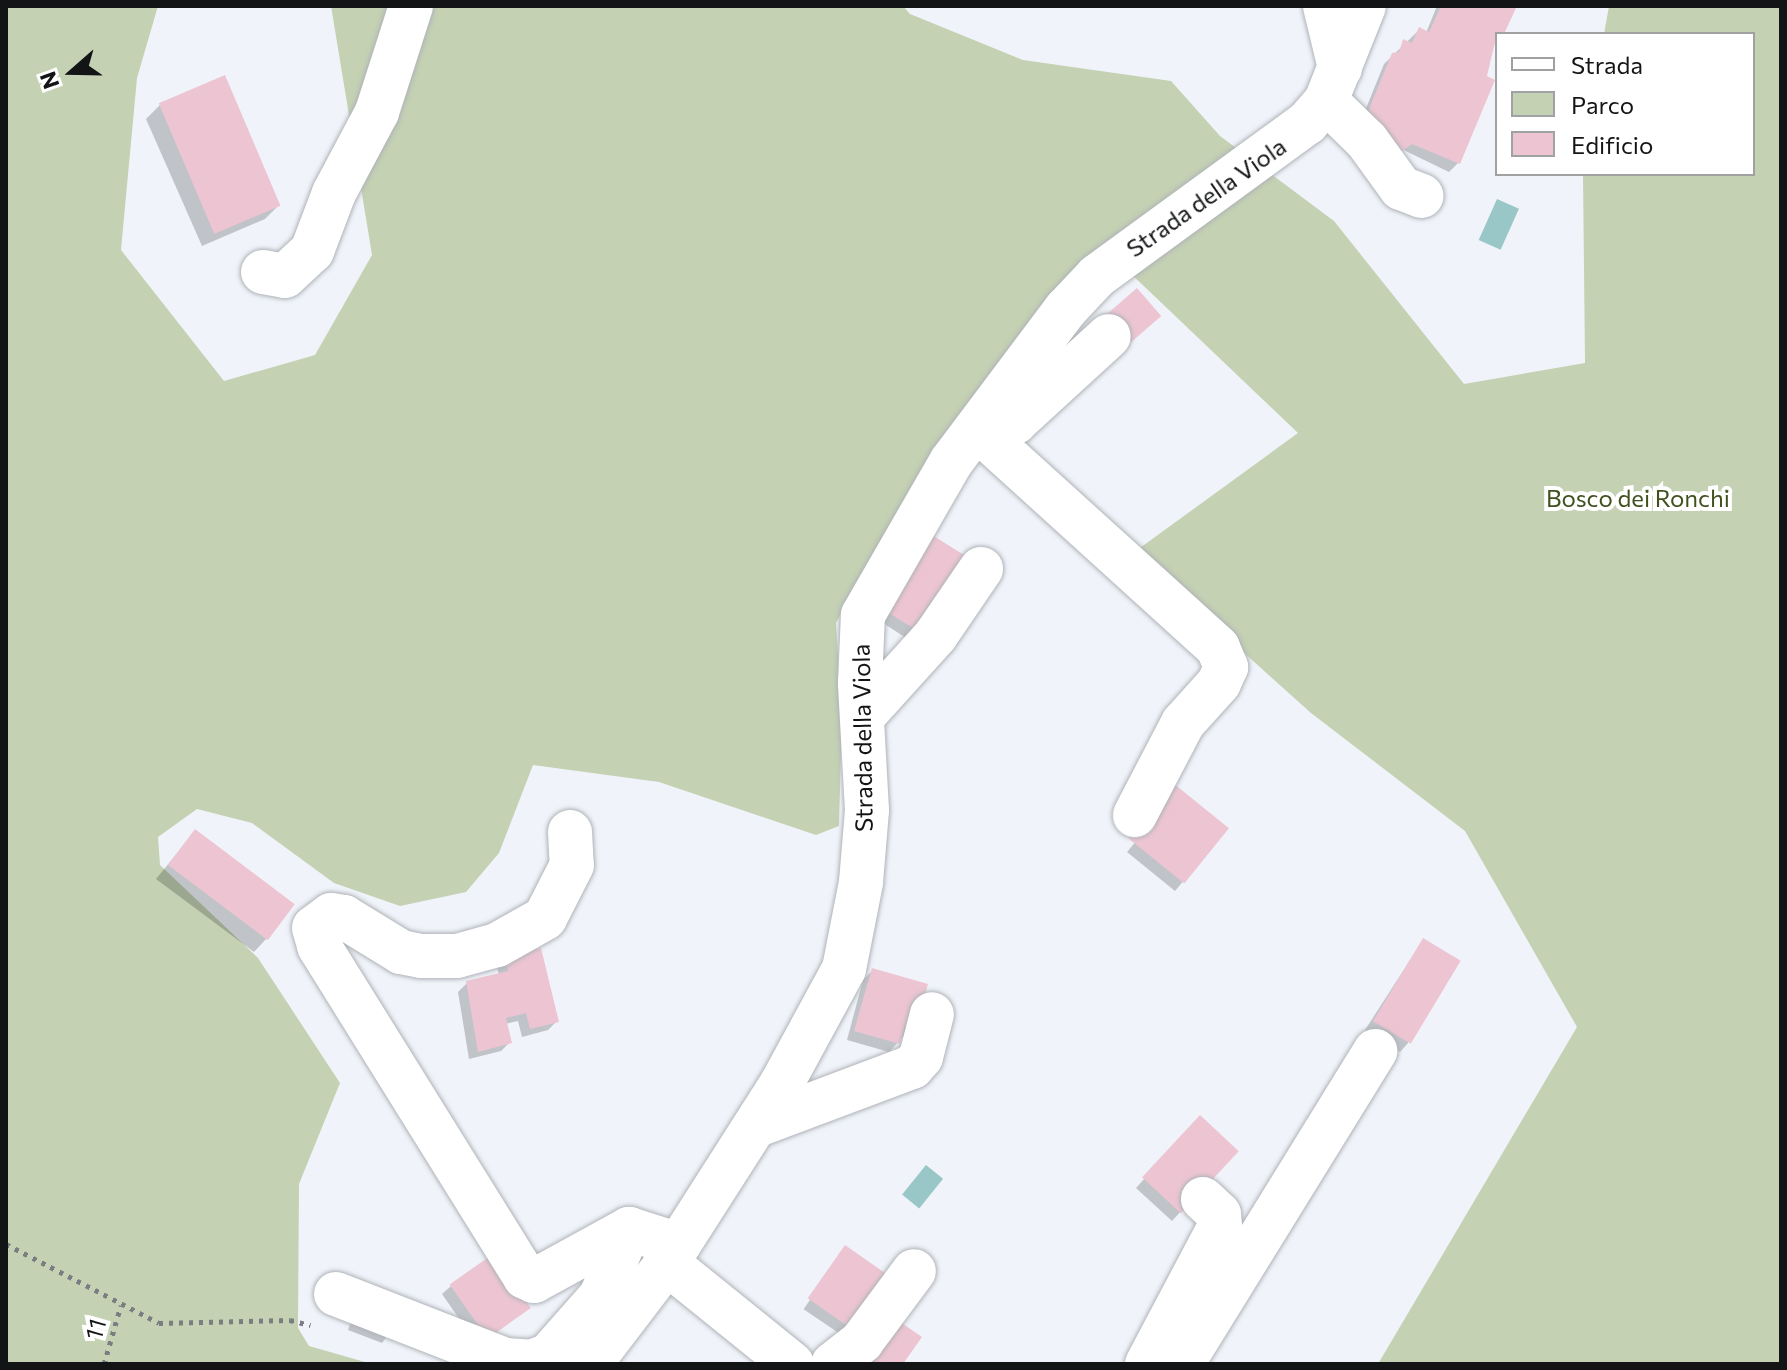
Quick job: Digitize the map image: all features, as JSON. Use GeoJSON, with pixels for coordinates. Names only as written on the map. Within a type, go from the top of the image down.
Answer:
{"type":"FeatureCollection","features":[{"type":"Feature","properties":{"kind":"street"},"geometry":{"type":"LineString","coordinates":[[263,272],[285,276],[312,251],[377,112],[411,6]]}},
{"type":"Feature","properties":{"kind":"street"},"geometry":{"type":"LineString","coordinates":[[1325,6],[1333,85],[1367,141],[1401,188],[1422,196]]}},
{"type":"Feature","properties":{"kind":"street","name":"Strada della Viola"},"geometry":{"type":"LineString","coordinates":[[590,1364],[673,1254],[755,1126],[833,995],[850,947],[867,810],[862,717],[863,615],[906,531],[978,430],[1097,276],[1288,140],[1333,85],[1364,6]]}},
{"type":"Feature","properties":{"kind":"street"},"geometry":{"type":"LineString","coordinates":[[978,430],[1015,422],[1109,336]]}},
{"type":"Feature","properties":{"kind":"street"},"geometry":{"type":"LineString","coordinates":[[978,430],[1218,648],[1226,667],[1219,683],[1183,723],[1135,815]]}},
{"type":"Feature","properties":{"kind":"street"},"geometry":{"type":"LineString","coordinates":[[862,717],[936,635],[981,569]]}},
{"type":"Feature","properties":{"kind":"street"},"geometry":{"type":"LineString","coordinates":[[570,832],[572,865],[562,892],[545,918],[497,945],[457,956],[421,956],[401,952],[344,917],[331,915],[314,928],[319,946],[525,1277],[534,1281],[629,1229]]}},
{"type":"Feature","properties":{"kind":"street"},"geometry":{"type":"LineString","coordinates":[[755,1126],[912,1067],[921,1057],[932,1014]]}},
{"type":"Feature","properties":{"kind":"street"},"geometry":{"type":"LineString","coordinates":[[1182,1364],[1375,1051]]}},
{"type":"Feature","properties":{"kind":"street"},"geometry":{"type":"LineString","coordinates":[[1147,1364],[1220,1226],[1219,1214],[1203,1199]]}},
{"type":"Feature","properties":{"kind":"street"},"geometry":{"type":"LineString","coordinates":[[629,1229],[673,1254],[792,1364]]}},
{"type":"Feature","properties":{"kind":"street"},"geometry":{"type":"LineString","coordinates":[[327,1310],[505,1360],[531,1362],[549,1355],[601,1296],[629,1229]]}},
{"type":"Feature","properties":{"kind":"street"},"geometry":{"type":"LineString","coordinates":[[833,1364],[862,1341],[914,1271]]}},
{"type":"Feature","properties":{"kind":"path","name":"11"},"geometry":{"type":"LineString","coordinates":[[6,1244],[121,1305],[104,1364]]}},
{"type":"Feature","properties":{"kind":"path"},"geometry":{"type":"LineString","coordinates":[[121,1305],[159,1323],[290,1320],[327,1310]]}},
{"type":"Feature","properties":{"kind":"green space","name":"Bosco dei Ronchi"},"geometry":{"type":"Polygon","coordinates":[[[6,6],[158,6],[137,78],[121,250],[224,381],[315,355],[372,255],[331,6],[903,6],[910,14],[1023,60],[1171,81],[1220,136],[1334,221],[1464,384],[1585,363],[1583,176],[1755,176],[1755,32],[1604,32],[1609,6],[1781,6],[1781,1364],[1378,1364],[1577,1027],[1465,831],[1311,713],[1133,553],[1298,433],[1105,249],[876,549],[836,623],[842,713],[839,826],[816,835],[659,782],[533,765],[499,853],[466,892],[400,906],[334,883],[252,823],[197,809],[158,837],[160,865],[258,958],[340,1083],[299,1184],[298,1328],[309,1346],[372,1364],[6,1364],[6,6]]]}},
{"type":"Feature","properties":{"kind":"water"},"geometry":{"type":"Polygon","coordinates":[[[1497,199],[1519,209],[1501,250],[1479,240],[1497,199]]]}},
{"type":"Feature","properties":{"kind":"water"},"geometry":{"type":"Polygon","coordinates":[[[926,1165],[943,1179],[919,1208],[902,1195],[926,1165]]]}},
{"type":"Feature","properties":{"kind":"building"},"geometry":{"type":"Polygon","coordinates":[[[1441,6],[1517,6],[1505,32],[1495,32],[1487,76],[1495,80],[1460,164],[1412,144],[1395,156],[1365,119],[1392,53],[1399,52],[1403,39],[1412,43],[1419,27],[1429,32],[1441,6]]]}},
{"type":"Feature","properties":{"kind":"building"},"geometry":{"type":"Polygon","coordinates":[[[225,75],[280,206],[214,234],[159,103],[225,75]]]}},
{"type":"Feature","properties":{"kind":"building"},"geometry":{"type":"Polygon","coordinates":[[[1137,288],[1161,316],[1131,342],[1107,314],[1137,288]]]}},
{"type":"Feature","properties":{"kind":"building"},"geometry":{"type":"Polygon","coordinates":[[[924,530],[975,562],[928,637],[877,605],[924,530]]]}},
{"type":"Feature","properties":{"kind":"building"},"geometry":{"type":"Polygon","coordinates":[[[1173,783],[1229,828],[1184,883],[1128,838],[1173,783]]]}},
{"type":"Feature","properties":{"kind":"building"},"geometry":{"type":"Polygon","coordinates":[[[195,829],[295,904],[268,940],[168,865],[195,829]]]}},
{"type":"Feature","properties":{"kind":"building"},"geometry":{"type":"Polygon","coordinates":[[[1423,938],[1461,961],[1411,1044],[1373,1021],[1423,938]]]}},
{"type":"Feature","properties":{"kind":"building"},"geometry":{"type":"Polygon","coordinates":[[[541,948],[559,1022],[530,1029],[526,1013],[506,1018],[512,1043],[478,1052],[466,981],[508,971],[505,956],[541,948]]]}},
{"type":"Feature","properties":{"kind":"building"},"geometry":{"type":"Polygon","coordinates":[[[872,968],[928,984],[916,1027],[905,1025],[900,1044],[854,1031],[872,968]]]}},
{"type":"Feature","properties":{"kind":"building"},"geometry":{"type":"Polygon","coordinates":[[[1200,1115],[1239,1151],[1181,1213],[1142,1177],[1200,1115]]]}},
{"type":"Feature","properties":{"kind":"building"},"geometry":{"type":"Polygon","coordinates":[[[845,1245],[889,1276],[852,1329],[808,1298],[845,1245]]]}},
{"type":"Feature","properties":{"kind":"building"},"geometry":{"type":"Polygon","coordinates":[[[493,1254],[531,1308],[487,1338],[450,1284],[493,1254]]]}},
{"type":"Feature","properties":{"kind":"building"},"geometry":{"type":"Polygon","coordinates":[[[893,1317],[922,1337],[903,1364],[861,1364],[893,1317]]]}}]}
